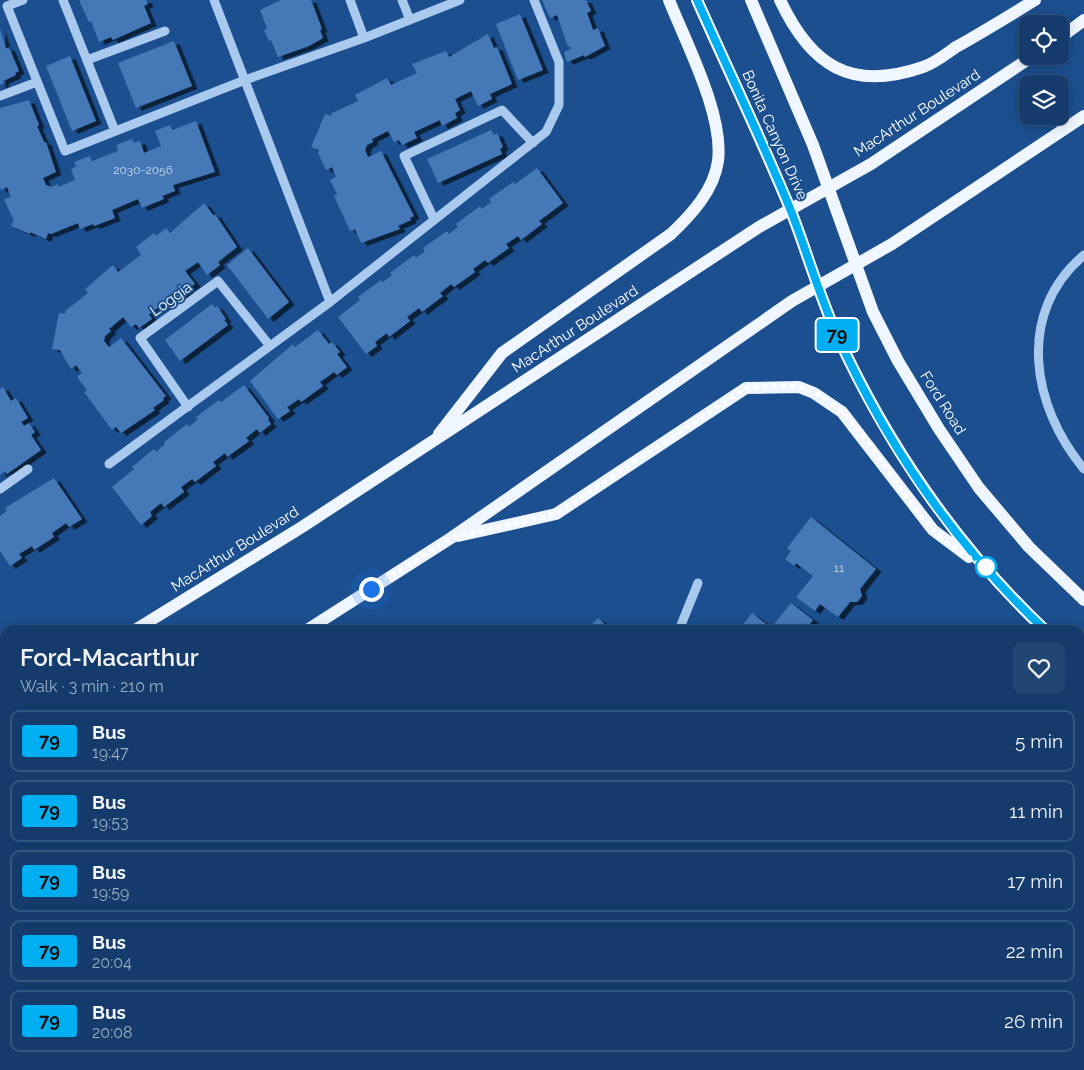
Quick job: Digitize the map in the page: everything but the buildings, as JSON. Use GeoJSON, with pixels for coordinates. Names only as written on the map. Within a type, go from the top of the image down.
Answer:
{"type":"FeatureCollection","features":[{"type":"Feature","properties":{"kind":"main road"},"geometry":{"type":"LineString","coordinates":[[432,443],[502,353],[671,234],[688,217],[711,184],[718,160],[718,143],[709,98],[669,0]]}},
{"type":"Feature","properties":{"kind":"main road","name":"Bonita Canyon Drive"},"geometry":{"type":"LineString","coordinates":[[697,0],[790,210],[818,285]]}},
{"type":"Feature","properties":{"kind":"main road","name":"Bonita Canyon Drive"},"geometry":{"type":"LineString","coordinates":[[751,0],[813,145],[829,189]]}},
{"type":"Feature","properties":{"kind":"main road"},"geometry":{"type":"LineString","coordinates":[[780,0],[792,26],[820,59],[855,76],[889,75],[925,66],[1035,0]]}},
{"type":"Feature","properties":{"kind":"main road"},"geometry":{"type":"LineString","coordinates":[[1069,31],[1084,20]]}},
{"type":"Feature","properties":{"kind":"main road","name":"MacArthur Boulevard"},"geometry":{"type":"LineString","coordinates":[[143,625],[302,527],[432,443],[759,227],[871,164],[1019,65]]}},
{"type":"Feature","properties":{"kind":"main road"},"geometry":{"type":"LineString","coordinates":[[315,625],[451,538],[818,285],[892,244],[1084,116]]}},
{"type":"Feature","properties":{"kind":"main road","name":"Ford Road"},"geometry":{"type":"LineString","coordinates":[[829,189],[873,312],[898,361],[939,429],[979,488],[1029,546],[1084,600]]}},
{"type":"Feature","properties":{"kind":"main road"},"geometry":{"type":"LineString","coordinates":[[818,285],[836,333],[892,439],[966,545],[1040,625]]}},
{"type":"Feature","properties":{"kind":"main road"},"geometry":{"type":"LineString","coordinates":[[451,538],[556,514],[746,388],[800,387],[814,393],[842,412],[933,530],[993,574]]}},
{"type":"Feature","properties":{"kind":"street"},"geometry":{"type":"LineString","coordinates":[[23,0],[7,6],[65,151],[245,80],[364,38],[460,0]]}},
{"type":"Feature","properties":{"kind":"street"},"geometry":{"type":"LineString","coordinates":[[63,0],[115,132]]}},
{"type":"Feature","properties":{"kind":"street"},"geometry":{"type":"LineString","coordinates":[[214,0],[330,302]]}},
{"type":"Feature","properties":{"kind":"street"},"geometry":{"type":"LineString","coordinates":[[350,0],[364,38]]}},
{"type":"Feature","properties":{"kind":"street"},"geometry":{"type":"LineString","coordinates":[[402,0],[410,20]]}},
{"type":"Feature","properties":{"kind":"street"},"geometry":{"type":"LineString","coordinates":[[110,464],[330,302],[546,132],[559,105],[559,62],[534,0]]}},
{"type":"Feature","properties":{"kind":"street"},"geometry":{"type":"LineString","coordinates":[[87,60],[165,31]]}},
{"type":"Feature","properties":{"kind":"street"},"geometry":{"type":"LineString","coordinates":[[0,96],[37,82]]}},
{"type":"Feature","properties":{"kind":"street"},"geometry":{"type":"LineString","coordinates":[[434,219],[404,156],[502,110],[533,143]]}},
{"type":"Feature","properties":{"kind":"street"},"geometry":{"type":"LineString","coordinates":[[1084,254],[1060,280],[1046,305],[1039,338],[1038,362],[1043,395],[1051,419],[1067,448],[1084,469]]}},
{"type":"Feature","properties":{"kind":"street","name":"Loggia"},"geometry":{"type":"LineString","coordinates":[[188,407],[140,338],[218,281],[270,346]]}},
{"type":"Feature","properties":{"kind":"street"},"geometry":{"type":"LineString","coordinates":[[0,489],[28,469]]}},
{"type":"Feature","properties":{"kind":"street"},"geometry":{"type":"LineString","coordinates":[[681,625],[698,583]]}},
{"type":"Feature","properties":{"kind":"bus line","name":"79"},"geometry":{"type":"LineString","coordinates":[[697,0],[790,210],[836,333],[865,392],[892,439],[966,545],[1040,625]]}},
{"type":"Feature","properties":{"kind":"route"},"geometry":{"type":"LineString","coordinates":[[371,589],[451,538],[556,514],[746,388],[773,386],[800,387],[814,393],[842,412],[933,530],[986,567]]}}]}
